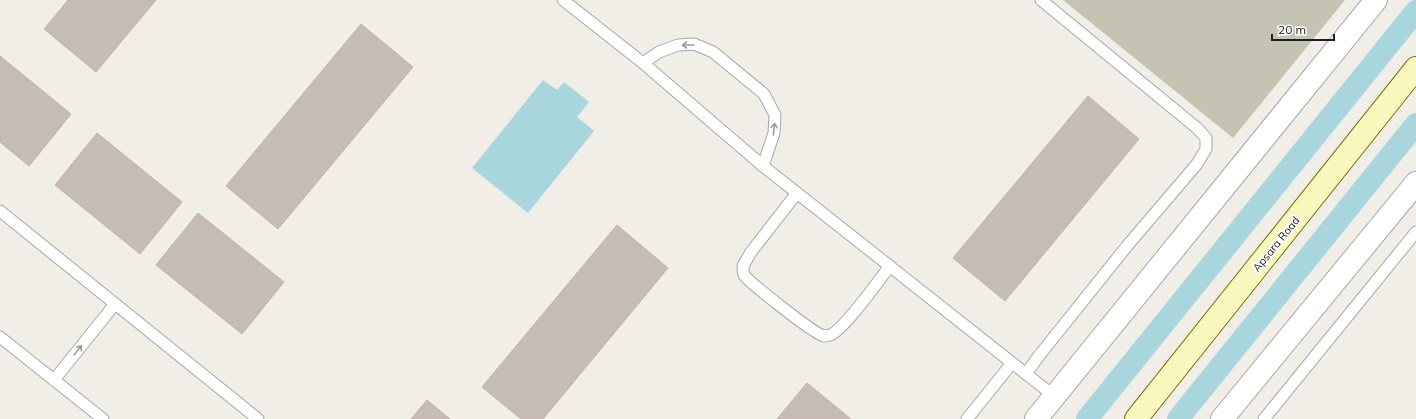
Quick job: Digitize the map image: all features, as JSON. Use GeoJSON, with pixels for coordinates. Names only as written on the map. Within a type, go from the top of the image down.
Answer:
{"type":"FeatureCollection","features":[{"type":"Feature","properties":{"kind":"street"},"geometry":{"type":"LineString","coordinates":[[1036,419],[1376,0]]}},
{"type":"Feature","properties":{"kind":"street","name":"Apsara Road"},"geometry":{"type":"LineString","coordinates":[[1136,419],[1416,68]]}},
{"type":"Feature","properties":{"kind":"street"},"geometry":{"type":"LineString","coordinates":[[1222,419],[1416,183]]}},
{"type":"Feature","properties":{"kind":"lane"},"geometry":{"type":"LineString","coordinates":[[563,0],[643,63],[797,194],[1054,396]]}},
{"type":"Feature","properties":{"kind":"lane"},"geometry":{"type":"LineString","coordinates":[[1026,374],[1038,357],[1128,246],[1197,164],[1206,148],[1206,138],[1197,128],[1041,0]]}},
{"type":"Feature","properties":{"kind":"lane"},"geometry":{"type":"LineString","coordinates":[[643,63],[660,52],[678,45],[694,44],[713,52],[764,94],[775,115],[774,133],[763,166]]}},
{"type":"Feature","properties":{"kind":"lane"},"geometry":{"type":"LineString","coordinates":[[797,194],[751,252],[743,266],[745,275],[762,291],[812,330],[824,336],[831,335],[841,327],[890,266]]}},
{"type":"Feature","properties":{"kind":"lane"},"geometry":{"type":"LineString","coordinates":[[0,211],[258,419]]}},
{"type":"Feature","properties":{"kind":"lane"},"geometry":{"type":"LineString","coordinates":[[1264,419],[1416,232]]}},
{"type":"Feature","properties":{"kind":"lane"},"geometry":{"type":"LineString","coordinates":[[54,380],[115,304]]}},
{"type":"Feature","properties":{"kind":"lane"},"geometry":{"type":"LineString","coordinates":[[0,337],[102,419]]}},
{"type":"Feature","properties":{"kind":"lane"},"geometry":{"type":"LineString","coordinates":[[967,419],[1012,363]]}},
{"type":"Feature","properties":{"kind":"shaded area"},"geometry":{"type":"Polygon","coordinates":[[[1063,0],[1345,0],[1233,138],[1063,0]]]}},
{"type":"Feature","properties":{"kind":"water"},"geometry":{"type":"Polygon","coordinates":[[[543,80],[557,90],[564,82],[589,102],[577,117],[594,131],[528,213],[472,168],[543,80]]]}},
{"type":"Feature","properties":{"kind":"building"},"geometry":{"type":"Polygon","coordinates":[[[68,0],[156,0],[96,72],[44,29],[68,0]]]}},
{"type":"Feature","properties":{"kind":"building"},"geometry":{"type":"Polygon","coordinates":[[[361,24],[413,67],[278,229],[226,186],[361,24]]]}},
{"type":"Feature","properties":{"kind":"building"},"geometry":{"type":"Polygon","coordinates":[[[0,56],[71,114],[29,166],[0,142],[0,56]]]}},
{"type":"Feature","properties":{"kind":"building"},"geometry":{"type":"Polygon","coordinates":[[[1088,96],[1139,139],[1005,301],[953,258],[1088,96]]]}},
{"type":"Feature","properties":{"kind":"building"},"geometry":{"type":"Polygon","coordinates":[[[97,133],[182,202],[140,254],[55,185],[97,133]]]}},
{"type":"Feature","properties":{"kind":"building"},"geometry":{"type":"Polygon","coordinates":[[[198,213],[284,282],[242,334],[156,265],[198,213]]]}},
{"type":"Feature","properties":{"kind":"building"},"geometry":{"type":"Polygon","coordinates":[[[617,225],[668,268],[543,419],[521,419],[482,387],[617,225]]]}},
{"type":"Feature","properties":{"kind":"building"},"geometry":{"type":"Polygon","coordinates":[[[807,383],[851,419],[777,419],[807,383]]]}},
{"type":"Feature","properties":{"kind":"building"},"geometry":{"type":"Polygon","coordinates":[[[427,400],[450,419],[411,419],[427,400]]]}},
{"type":"Feature","properties":{"kind":"waterway"},"geometry":{"type":"LineString","coordinates":[[1087,419],[1416,11]]}},
{"type":"Feature","properties":{"kind":"waterway"},"geometry":{"type":"LineString","coordinates":[[1178,419],[1416,124]]}}]}
